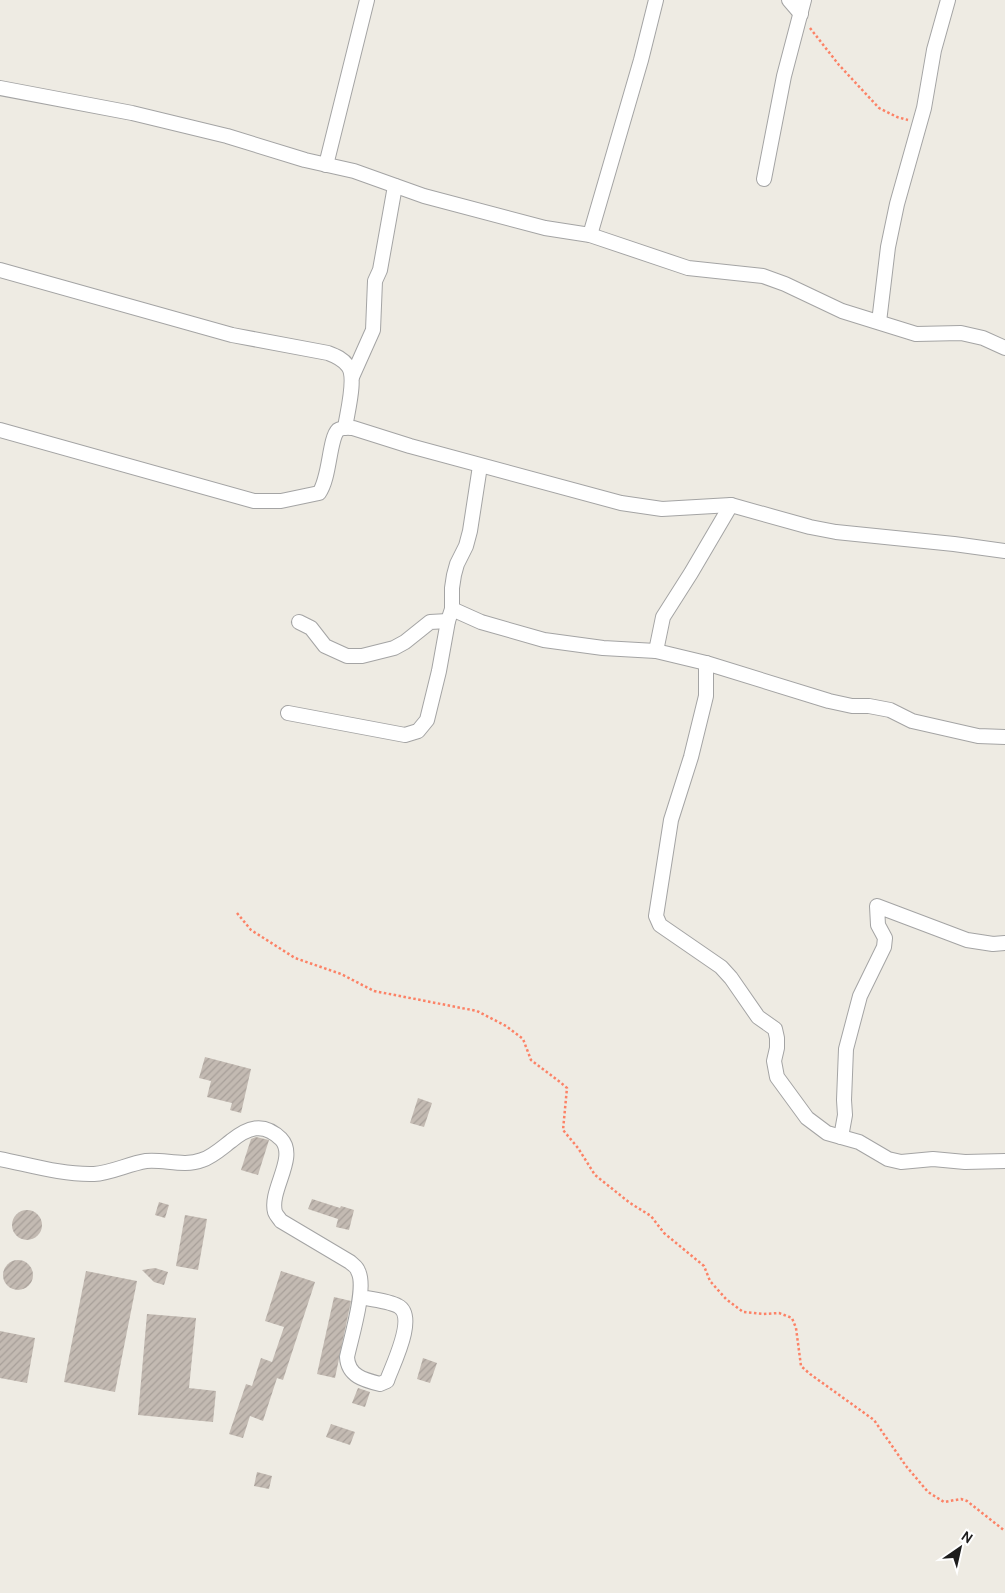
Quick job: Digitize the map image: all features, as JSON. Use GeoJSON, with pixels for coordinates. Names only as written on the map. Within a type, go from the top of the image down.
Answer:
{"type":"FeatureCollection","features":[{"type":"Feature","properties":{"kind":"street"},"geometry":{"type":"LineString","coordinates":[[326,165],[367,0]]}},
{"type":"Feature","properties":{"kind":"street"},"geometry":{"type":"LineString","coordinates":[[590,235],[656,0]]}},
{"type":"Feature","properties":{"kind":"street"},"geometry":{"type":"LineString","coordinates":[[789,0],[801,14]]}},
{"type":"Feature","properties":{"kind":"street"},"geometry":{"type":"LineString","coordinates":[[764,180],[784,76],[804,0]]}},
{"type":"Feature","properties":{"kind":"street"},"geometry":{"type":"LineString","coordinates":[[879,322],[890,239],[897,204],[924,108],[934,50],[948,0]]}},
{"type":"Feature","properties":{"kind":"street"},"geometry":{"type":"LineString","coordinates":[[0,88],[132,112],[227,136],[354,172],[424,196],[544,228],[590,235],[688,268],[763,276],[785,284],[842,311],[916,334],[961,333],[983,338],[1005,348]]}},
{"type":"Feature","properties":{"kind":"street"},"geometry":{"type":"LineString","coordinates":[[345,428],[352,377],[373,330],[375,281],[380,270],[395,186]]}},
{"type":"Feature","properties":{"kind":"street"},"geometry":{"type":"LineString","coordinates":[[0,270],[232,335],[328,353],[341,359],[349,367],[352,377]]}},
{"type":"Feature","properties":{"kind":"street"},"geometry":{"type":"LineString","coordinates":[[0,430],[254,501],[281,502],[318,494],[325,483],[334,438],[338,430],[354,428],[480,466],[621,503],[662,509],[731,505],[810,527],[836,532],[1005,551]]}},
{"type":"Feature","properties":{"kind":"street"},"geometry":{"type":"LineString","coordinates":[[288,713],[405,735],[418,731],[427,720],[450,615],[452,588],[457,564],[466,546],[470,531],[480,466]]}},
{"type":"Feature","properties":{"kind":"street"},"geometry":{"type":"LineString","coordinates":[[656,651],[662,618],[692,573],[731,505]]}},
{"type":"Feature","properties":{"kind":"street"},"geometry":{"type":"LineString","coordinates":[[299,622],[311,628],[325,646],[347,656],[362,656],[394,648],[405,642],[430,622],[450,615],[544,640],[603,648],[656,651],[706,663],[828,701],[852,706],[869,706],[890,710],[912,721],[978,736],[1005,737]]}},
{"type":"Feature","properties":{"kind":"street"},"geometry":{"type":"LineString","coordinates":[[706,663],[706,696],[691,757],[671,820],[656,916],[660,925],[721,967],[736,984],[758,1017],[775,1029],[777,1048],[774,1061],[777,1077],[807,1118],[827,1134],[858,1142],[888,1159],[901,1162],[933,1159],[965,1162],[1005,1161]]}},
{"type":"Feature","properties":{"kind":"street"},"geometry":{"type":"LineString","coordinates":[[841,1137],[846,1115],[844,1100],[846,1049],[860,996],[884,947],[885,938],[878,925],[877,906],[967,940],[993,944],[1005,943]]}},
{"type":"Feature","properties":{"kind":"street"},"geometry":{"type":"LineString","coordinates":[[0,1159],[77,1174],[96,1174],[146,1161],[188,1163],[203,1160],[245,1130],[260,1128],[274,1133],[283,1140],[287,1156],[277,1189],[274,1205],[276,1213],[281,1221],[350,1262],[358,1269],[360,1297],[346,1357],[347,1364],[350,1371],[357,1376],[380,1384],[388,1378],[406,1329],[407,1317],[399,1306],[360,1297]]}},
{"type":"Feature","properties":{"kind":"path"},"geometry":{"type":"LineString","coordinates":[[801,14],[839,65],[878,108],[897,117],[919,122]]}},
{"type":"Feature","properties":{"kind":"path"},"geometry":{"type":"LineString","coordinates":[[237,913],[251,930],[295,958],[341,974],[374,991],[478,1011],[506,1026],[522,1039],[531,1060],[567,1088],[563,1114],[563,1130],[578,1148],[595,1175],[630,1203],[651,1216],[664,1233],[704,1266],[710,1281],[726,1299],[743,1312],[779,1313],[792,1318],[796,1328],[802,1366],[874,1420],[906,1466],[928,1492],[944,1502],[961,1499],[966,1501],[1005,1531]]}},
{"type":"Feature","properties":{"kind":"building"},"geometry":{"type":"Polygon","coordinates":[[[205,1057],[251,1069],[241,1113],[230,1110],[232,1103],[207,1097],[211,1081],[199,1078],[205,1057]]]}},
{"type":"Feature","properties":{"kind":"building"},"geometry":{"type":"Polygon","coordinates":[[[418,1098],[432,1103],[424,1127],[410,1123],[418,1098]]]}},
{"type":"Feature","properties":{"kind":"building"},"geometry":{"type":"Polygon","coordinates":[[[256,1137],[269,1140],[258,1175],[241,1170],[251,1139],[256,1137]]]}},
{"type":"Feature","properties":{"kind":"building"},"geometry":{"type":"Polygon","coordinates":[[[312,1199],[340,1208],[341,1206],[354,1210],[349,1230],[336,1227],[338,1219],[308,1209],[312,1199]]]}},
{"type":"Feature","properties":{"kind":"building"},"geometry":{"type":"Polygon","coordinates":[[[159,1202],[169,1205],[165,1218],[155,1215],[159,1202]]]}},
{"type":"Feature","properties":{"kind":"building"},"geometry":{"type":"Polygon","coordinates":[[[27,1210],[38,1214],[42,1225],[38,1236],[27,1240],[16,1236],[12,1225],[16,1214],[27,1210]]]}},
{"type":"Feature","properties":{"kind":"building"},"geometry":{"type":"Polygon","coordinates":[[[185,1215],[207,1219],[198,1270],[176,1266],[185,1215]]]}},
{"type":"Feature","properties":{"kind":"building"},"geometry":{"type":"Polygon","coordinates":[[[18,1260],[29,1264],[33,1275],[29,1286],[18,1290],[7,1286],[3,1275],[7,1264],[18,1260]]]}},
{"type":"Feature","properties":{"kind":"building"},"geometry":{"type":"Polygon","coordinates":[[[155,1268],[168,1272],[164,1285],[154,1282],[142,1270],[155,1268]]]}},
{"type":"Feature","properties":{"kind":"building"},"geometry":{"type":"Polygon","coordinates":[[[86,1271],[137,1281],[115,1392],[64,1382],[86,1271]]]}},
{"type":"Feature","properties":{"kind":"building"},"geometry":{"type":"Polygon","coordinates":[[[281,1271],[315,1282],[283,1380],[277,1378],[263,1421],[250,1416],[243,1438],[229,1434],[246,1384],[252,1386],[261,1358],[272,1362],[284,1327],[265,1321],[281,1271]]]}},
{"type":"Feature","properties":{"kind":"building"},"geometry":{"type":"Polygon","coordinates":[[[334,1297],[351,1301],[335,1378],[317,1374],[334,1297]]]}},
{"type":"Feature","properties":{"kind":"building"},"geometry":{"type":"Polygon","coordinates":[[[147,1314],[196,1318],[189,1388],[216,1391],[213,1422],[138,1415],[147,1314]]]}},
{"type":"Feature","properties":{"kind":"building"},"geometry":{"type":"Polygon","coordinates":[[[0,1331],[35,1338],[27,1383],[0,1378],[0,1331]]]}},
{"type":"Feature","properties":{"kind":"building"},"geometry":{"type":"Polygon","coordinates":[[[423,1358],[437,1363],[430,1383],[417,1379],[423,1358]]]}},
{"type":"Feature","properties":{"kind":"building"},"geometry":{"type":"Polygon","coordinates":[[[358,1388],[370,1392],[365,1407],[352,1403],[358,1388]]]}},
{"type":"Feature","properties":{"kind":"building"},"geometry":{"type":"Polygon","coordinates":[[[331,1424],[355,1432],[350,1445],[326,1437],[331,1424]]]}},
{"type":"Feature","properties":{"kind":"building"},"geometry":{"type":"Polygon","coordinates":[[[257,1472],[272,1476],[269,1489],[254,1486],[257,1472]]]}}]}
